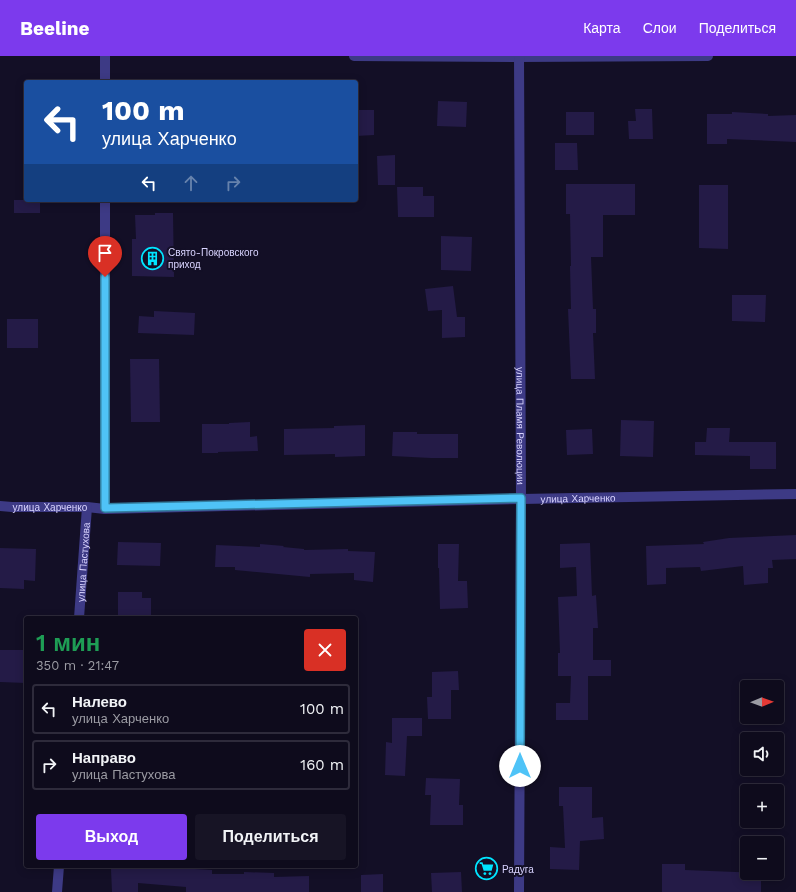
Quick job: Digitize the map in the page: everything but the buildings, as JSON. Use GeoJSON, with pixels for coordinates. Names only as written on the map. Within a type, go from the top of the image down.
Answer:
{"type":"FeatureCollection","features":[{"type":"Feature","properties":{"kind":"street"},"geometry":{"type":"LineString","coordinates":[[105,56],[105,80]]}},
{"type":"Feature","properties":{"kind":"street"},"geometry":{"type":"LineString","coordinates":[[354,56],[708,56]]}},
{"type":"Feature","properties":{"kind":"street","name":"улица Пламя Революции"},"geometry":{"type":"LineString","coordinates":[[519,57],[521,498],[519,892]]}},
{"type":"Feature","properties":{"kind":"street"},"geometry":{"type":"LineString","coordinates":[[105,202],[105,508]]}},
{"type":"Feature","properties":{"kind":"street","name":"улица Харченко"},"geometry":{"type":"LineString","coordinates":[[0,506],[105,508],[521,498],[796,494]]}},
{"type":"Feature","properties":{"kind":"street","name":"улица Пастухова"},"geometry":{"type":"LineString","coordinates":[[79,616],[87,507]]}},
{"type":"Feature","properties":{"kind":"street"},"geometry":{"type":"LineString","coordinates":[[57,892],[59,868]]}},
{"type":"Feature","properties":{"kind":"place","name":"Свято-Покровского приход"},"geometry":{"type":"Point","coordinates":[153,258]}},
{"type":"Feature","properties":{"kind":"place","name":"Радуга"},"geometry":{"type":"Point","coordinates":[487,869]}},
{"type":"Feature","properties":{"kind":"route"},"geometry":{"type":"LineString","coordinates":[[105,277],[105,508],[521,498],[520,766]]}}]}
